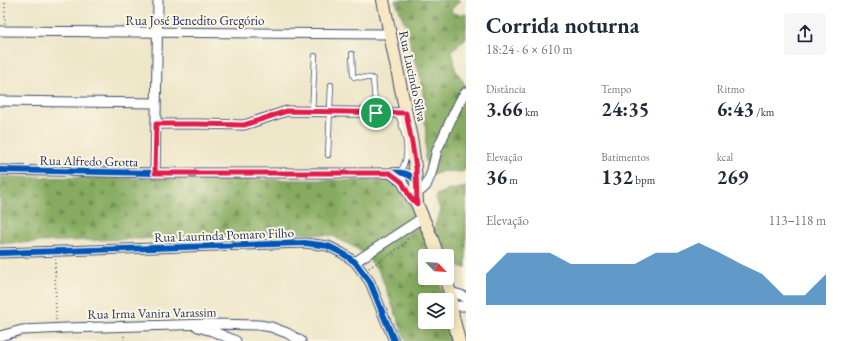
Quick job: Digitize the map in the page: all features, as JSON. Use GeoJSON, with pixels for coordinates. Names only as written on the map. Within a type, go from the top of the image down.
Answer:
{"type":"FeatureCollection","features":[{"type":"Feature","properties":{"kind":"street"},"geometry":{"type":"LineString","coordinates":[[155,173],[158,0]]}},
{"type":"Feature","properties":{"kind":"street","name":"Rua Lucindo Silva"},"geometry":{"type":"LineString","coordinates":[[383,0],[390,34],[402,113],[415,163],[417,200],[422,218],[436,249]]}},
{"type":"Feature","properties":{"kind":"street","name":"Rua José Benedito Gregório"},"geometry":{"type":"LineString","coordinates":[[2,32],[390,34]]}},
{"type":"Feature","properties":{"kind":"street"},"geometry":{"type":"LineString","coordinates":[[390,173],[402,182],[410,197],[417,200],[426,186],[438,150],[454,113],[466,92]]}},
{"type":"Feature","properties":{"kind":"street"},"geometry":{"type":"LineString","coordinates":[[0,101],[156,103]]}},
{"type":"Feature","properties":{"kind":"street"},"geometry":{"type":"LineString","coordinates":[[156,124],[244,125],[287,111],[402,113]]}},
{"type":"Feature","properties":{"kind":"street"},"geometry":{"type":"LineString","coordinates":[[400,172],[415,163]]}},
{"type":"Feature","properties":{"kind":"street","name":"Rua Alfredo Grotta"},"geometry":{"type":"LineString","coordinates":[[0,170],[155,173],[400,172]]}},
{"type":"Feature","properties":{"kind":"street"},"geometry":{"type":"LineString","coordinates":[[400,172],[411,176],[416,181]]}},
{"type":"Feature","properties":{"kind":"street"},"geometry":{"type":"LineString","coordinates":[[355,262],[422,218]]}},
{"type":"Feature","properties":{"kind":"street","name":"Rua Laurinda Pomaro Filho"},"geometry":{"type":"LineString","coordinates":[[0,253],[305,243],[328,246],[355,262],[370,282],[394,341]]}},
{"type":"Feature","properties":{"kind":"street"},"geometry":{"type":"LineString","coordinates":[[448,285],[450,292],[466,298]]}},
{"type":"Feature","properties":{"kind":"street"},"geometry":{"type":"LineString","coordinates":[[454,306],[466,306]]}},
{"type":"Feature","properties":{"kind":"street"},"geometry":{"type":"LineString","coordinates":[[454,321],[459,341]]}},
{"type":"Feature","properties":{"kind":"street"},"geometry":{"type":"LineString","coordinates":[[189,324],[212,331],[236,341]]}},
{"type":"Feature","properties":{"kind":"street","name":"Rua Irma Vanira Varassim"},"geometry":{"type":"LineString","coordinates":[[0,336],[22,330],[56,328],[189,324],[259,325],[271,327],[287,333],[301,341]]}},
{"type":"Feature","properties":{"kind":"lane"},"geometry":{"type":"LineString","coordinates":[[352,54],[354,77],[373,79],[376,113]]}},
{"type":"Feature","properties":{"kind":"lane"},"geometry":{"type":"LineString","coordinates":[[312,112],[315,56]]}},
{"type":"Feature","properties":{"kind":"lane"},"geometry":{"type":"LineString","coordinates":[[328,155],[331,85]]}},
{"type":"Feature","properties":{"kind":"lane"},"geometry":{"type":"LineString","coordinates":[[400,172],[407,155],[402,113]]}},
{"type":"Feature","properties":{"kind":"path"},"geometry":{"type":"LineString","coordinates":[[2,32],[5,0]]}},
{"type":"Feature","properties":{"kind":"path"},"geometry":{"type":"LineString","coordinates":[[363,272],[398,248]]}},
{"type":"Feature","properties":{"kind":"path"},"geometry":{"type":"LineString","coordinates":[[55,251],[56,328]]}},
{"type":"Feature","properties":{"kind":"green space"},"geometry":{"type":"Polygon","coordinates":[[[395,0],[460,0],[451,10],[455,14],[466,14],[466,38],[450,51],[454,59],[455,69],[466,86],[466,169],[462,172],[443,171],[433,175],[428,171],[425,158],[426,135],[423,92],[418,68],[412,55],[408,31],[395,0]]]}},
{"type":"Feature","properties":{"kind":"green space"},"geometry":{"type":"Polygon","coordinates":[[[0,177],[397,181],[418,220],[428,249],[418,249],[418,285],[440,285],[443,293],[418,293],[418,329],[451,329],[454,341],[406,341],[380,273],[367,256],[356,248],[333,236],[305,233],[0,243],[0,177]]]}},
{"type":"Feature","properties":{"kind":"green space"},"geometry":{"type":"Polygon","coordinates":[[[466,187],[466,268],[454,265],[454,249],[437,249],[435,243],[434,229],[441,211],[436,199],[437,195],[446,191],[466,187]]]}},
{"type":"Feature","properties":{"kind":"cycle path"},"geometry":{"type":"LineString","coordinates":[[0,170],[155,173],[404,173],[416,181]]}},
{"type":"Feature","properties":{"kind":"cycle path"},"geometry":{"type":"LineString","coordinates":[[0,253],[305,243],[328,246],[355,262],[370,282],[394,341]]}},
{"type":"Feature","properties":{"kind":"route"},"geometry":{"type":"LineString","coordinates":[[287,111],[376,113],[406,113],[416,168],[417,204],[412,200],[402,182],[390,173],[155,173],[156,124],[244,125],[287,111]]}}]}
